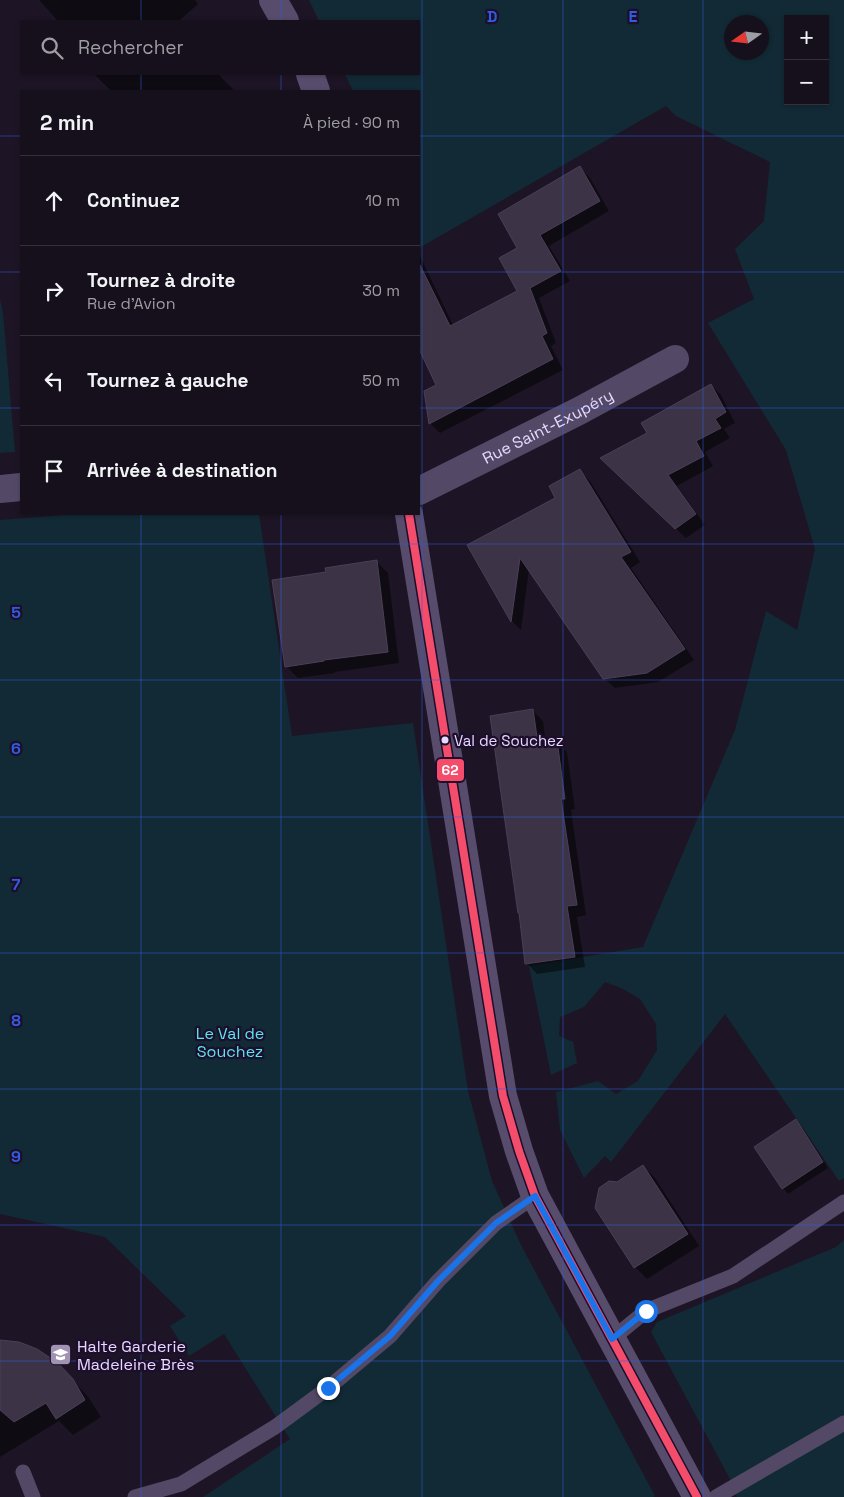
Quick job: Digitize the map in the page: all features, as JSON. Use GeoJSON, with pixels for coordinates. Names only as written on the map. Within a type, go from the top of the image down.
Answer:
{"type":"FeatureCollection","features":[{"type":"Feature","properties":{"kind":"street"},"geometry":{"type":"LineString","coordinates":[[274,0],[284,20]]}},
{"type":"Feature","properties":{"kind":"street"},"geometry":{"type":"LineString","coordinates":[[310,75],[316,90]]}},
{"type":"Feature","properties":{"kind":"street","name":"Rue Saint-Exupéry"},"geometry":{"type":"LineString","coordinates":[[420,490],[579,411],[675,359]]}},
{"type":"Feature","properties":{"kind":"street"},"geometry":{"type":"LineString","coordinates":[[0,489],[20,487]]}},
{"type":"Feature","properties":{"kind":"street"},"geometry":{"type":"LineString","coordinates":[[409,515],[503,1096],[519,1151],[535,1196],[697,1497]]}},
{"type":"Feature","properties":{"kind":"lane"},"geometry":{"type":"LineString","coordinates":[[135,1497],[181,1484],[275,1427],[328,1388],[390,1336],[438,1281],[496,1223],[535,1196]]}},
{"type":"Feature","properties":{"kind":"lane"},"geometry":{"type":"LineString","coordinates":[[612,1339],[646,1311],[733,1276],[844,1202]]}},
{"type":"Feature","properties":{"kind":"lane"},"geometry":{"type":"LineString","coordinates":[[716,1497],[844,1423]]}},
{"type":"Feature","properties":{"kind":"lane"},"geometry":{"type":"LineString","coordinates":[[23,1472],[34,1497]]}},
{"type":"Feature","properties":{"kind":"green space"},"geometry":{"type":"Polygon","coordinates":[[[309,0],[844,0],[844,1178],[839,1181],[725,1014],[611,1162],[605,1156],[584,1178],[560,1130],[556,1092],[598,1081],[616,1094],[638,1081],[657,1050],[656,1024],[640,999],[621,988],[605,982],[584,1007],[560,1017],[559,1036],[573,1042],[577,1063],[551,1075],[529,966],[643,947],[735,730],[766,611],[797,630],[815,549],[786,450],[708,323],[754,299],[735,249],[764,221],[770,162],[676,116],[666,106],[420,247],[420,90],[353,90],[345,75],[420,75],[420,20],[319,20],[309,0]]]}},
{"type":"Feature","properties":{"kind":"green space"},"geometry":{"type":"Polygon","coordinates":[[[0,299],[3,313],[15,452],[0,453],[0,299]]]}},
{"type":"Feature","properties":{"kind":"green space","name":"Le Val de Souchez"},"geometry":{"type":"Polygon","coordinates":[[[65,515],[259,515],[292,736],[413,723],[468,1091],[492,1181],[521,1245],[655,1496],[203,1497],[290,1439],[224,1334],[189,1356],[170,1326],[186,1316],[105,1237],[0,1214],[0,520],[65,515]]]}},
{"type":"Feature","properties":{"kind":"green space"},"geometry":{"type":"Polygon","coordinates":[[[844,1240],[844,1497],[737,1497],[730,1479],[651,1332],[657,1322],[836,1247],[844,1240]]]}},
{"type":"Feature","properties":{"kind":"building"},"geometry":{"type":"Polygon","coordinates":[[[580,166],[600,201],[540,235],[561,271],[530,288],[547,333],[542,336],[553,359],[429,424],[424,391],[436,385],[420,351],[420,265],[450,326],[517,291],[499,258],[517,248],[498,214],[580,166]]]}},
{"type":"Feature","properties":{"kind":"building"},"geometry":{"type":"Polygon","coordinates":[[[711,384],[726,412],[715,419],[721,428],[696,441],[704,456],[668,475],[696,514],[675,529],[600,458],[647,433],[641,423],[711,384]]]}},
{"type":"Feature","properties":{"kind":"building"},"geometry":{"type":"Polygon","coordinates":[[[580,469],[631,552],[621,557],[685,649],[647,673],[603,679],[520,558],[511,622],[467,545],[555,498],[549,486],[580,469]]]}},
{"type":"Feature","properties":{"kind":"building"},"geometry":{"type":"Polygon","coordinates":[[[377,560],[388,652],[285,667],[272,580],[326,572],[325,568],[377,560]]]}},
{"type":"Feature","properties":{"kind":"building"},"geometry":{"type":"Polygon","coordinates":[[[533,709],[538,744],[557,740],[565,799],[561,799],[577,905],[567,906],[575,957],[525,964],[490,716],[533,709]]]}},
{"type":"Feature","properties":{"kind":"building"},"geometry":{"type":"Polygon","coordinates":[[[796,1119],[823,1162],[782,1189],[754,1147],[796,1119]]]}},
{"type":"Feature","properties":{"kind":"building"},"geometry":{"type":"Polygon","coordinates":[[[643,1165],[688,1234],[634,1268],[595,1208],[599,1188],[609,1181],[617,1182],[643,1165]]]}},
{"type":"Feature","properties":{"kind":"building"},"geometry":{"type":"Polygon","coordinates":[[[0,1340],[19,1342],[37,1349],[58,1363],[73,1379],[85,1400],[56,1419],[46,1403],[14,1422],[0,1410],[0,1340]]]}},
{"type":"Feature","properties":{"kind":"transit line","name":"62"},"geometry":{"type":"LineString","coordinates":[[409,515],[503,1096],[519,1151],[535,1196],[697,1497]]}},
{"type":"Feature","properties":{"kind":"place","name":"Val de Souchez"},"geometry":{"type":"Point","coordinates":[445,740]}},
{"type":"Feature","properties":{"kind":"place","name":"Halte Garderie Madeleine Brès"},"geometry":{"type":"Point","coordinates":[61,1355]}},
{"type":"Feature","properties":{"kind":"route"},"geometry":{"type":"LineString","coordinates":[[328,1388],[390,1336],[438,1281],[496,1223],[535,1196],[612,1339],[646,1311]]}}]}
